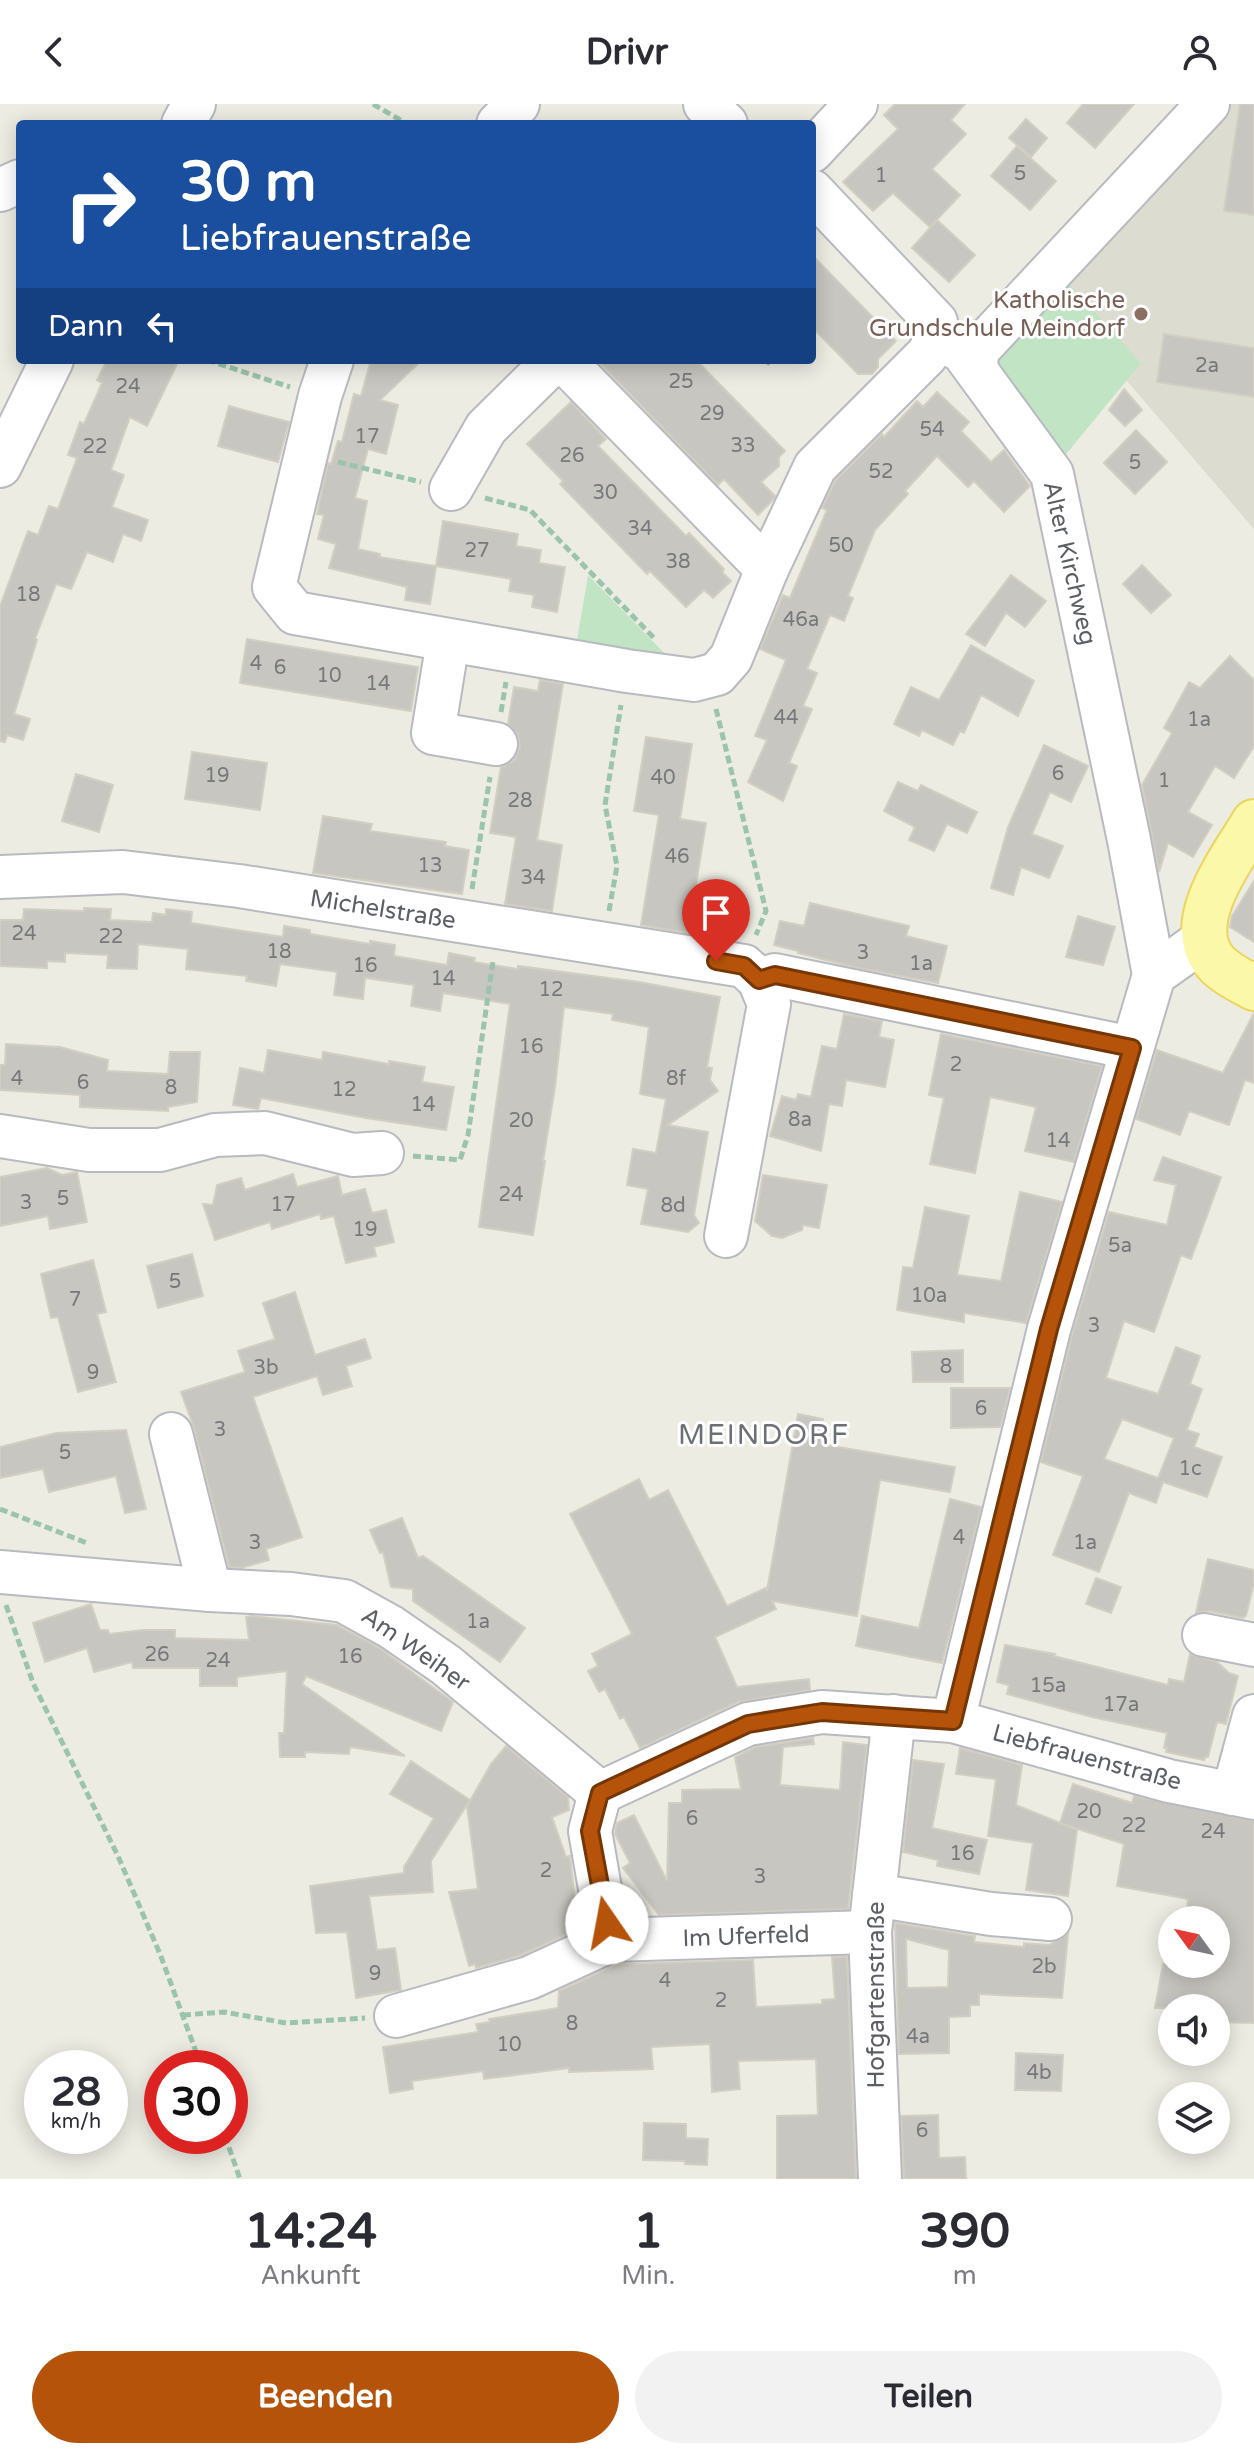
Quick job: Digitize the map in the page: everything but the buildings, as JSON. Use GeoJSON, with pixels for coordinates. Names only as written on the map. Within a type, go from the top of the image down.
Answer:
{"type":"FeatureCollection","features":[{"type":"Feature","properties":{"kind":"main road"},"geometry":{"type":"LineString","coordinates":[[1254,822],[1211,895],[1203,940],[1213,960],[1254,988]]}},
{"type":"Feature","properties":{"kind":"street"},"geometry":{"type":"LineString","coordinates":[[502,120],[518,104]]}},
{"type":"Feature","properties":{"kind":"street"},"geometry":{"type":"LineString","coordinates":[[705,104],[722,120]]}},
{"type":"Feature","properties":{"kind":"street"},"geometry":{"type":"LineString","coordinates":[[816,147],[856,104]]}},
{"type":"Feature","properties":{"kind":"street"},"geometry":{"type":"LineString","coordinates":[[977,371],[976,352],[1208,104]]}},
{"type":"Feature","properties":{"kind":"street","name":"Alter Kirchweg"},"geometry":{"type":"LineString","coordinates":[[816,195],[936,322],[938,339],[962,351],[1052,474],[1129,840],[1154,975]]}},
{"type":"Feature","properties":{"kind":"street"},"geometry":{"type":"LineString","coordinates":[[326,378],[274,587],[295,613],[627,671],[706,677],[731,658],[767,569],[815,467],[926,356],[938,339]]}},
{"type":"Feature","properties":{"kind":"street"},"geometry":{"type":"LineString","coordinates":[[0,466],[50,364]]}},
{"type":"Feature","properties":{"kind":"street"},"geometry":{"type":"LineString","coordinates":[[451,489],[486,428],[551,364]]}},
{"type":"Feature","properties":{"kind":"street"},"geometry":{"type":"LineString","coordinates":[[567,364],[767,569]]}},
{"type":"Feature","properties":{"kind":"street"},"geometry":{"type":"LineString","coordinates":[[448,641],[433,733],[496,744]]}},
{"type":"Feature","properties":{"kind":"street","name":"Michelstraße"},"geometry":{"type":"LineString","coordinates":[[0,877],[123,872],[239,886],[603,944],[775,975],[1132,1048]]}},
{"type":"Feature","properties":{"kind":"street"},"geometry":{"type":"LineString","coordinates":[[953,1721],[1049,1329],[1154,975],[1203,940]]}},
{"type":"Feature","properties":{"kind":"street"},"geometry":{"type":"LineString","coordinates":[[726,1236],[769,1004],[752,973]]}},
{"type":"Feature","properties":{"kind":"street"},"geometry":{"type":"LineString","coordinates":[[0,1136],[89,1150],[160,1150],[215,1135],[265,1133],[353,1155],[382,1153]]}},
{"type":"Feature","properties":{"kind":"street"},"geometry":{"type":"LineString","coordinates":[[171,1434],[210,1590]]}},
{"type":"Feature","properties":{"kind":"street","name":"Am Weiher"},"geometry":{"type":"LineString","coordinates":[[2,1587],[210,1590],[291,1594],[344,1601],[391,1627],[446,1665],[600,1793]]}},
{"type":"Feature","properties":{"kind":"street"},"geometry":{"type":"LineString","coordinates":[[1204,1635],[1254,1645]]}},
{"type":"Feature","properties":{"kind":"street","name":"Liebfrauenstraße"},"geometry":{"type":"LineString","coordinates":[[600,1793],[748,1724],[822,1712],[953,1721],[1169,1781],[1243,1796]]}},
{"type":"Feature","properties":{"kind":"street","name":"Hofgartenstraße"},"geometry":{"type":"LineString","coordinates":[[880,2179],[872,1914],[894,1716]]}},
{"type":"Feature","properties":{"kind":"street"},"geometry":{"type":"LineString","coordinates":[[1243,1796],[1254,1716]]}},
{"type":"Feature","properties":{"kind":"street"},"geometry":{"type":"LineString","coordinates":[[600,1793],[590,1831],[612,1940]]}},
{"type":"Feature","properties":{"kind":"street","name":"Im Uferfeld"},"geometry":{"type":"LineString","coordinates":[[396,2016],[529,1978],[612,1940],[872,1914],[991,1914],[1050,1919]]}},
{"type":"Feature","properties":{"kind":"path"},"geometry":{"type":"LineString","coordinates":[[373,104],[400,120]]}},
{"type":"Feature","properties":{"kind":"path"},"geometry":{"type":"LineString","coordinates":[[233,364],[326,378]]}},
{"type":"Feature","properties":{"kind":"path"},"geometry":{"type":"LineString","coordinates":[[306,454],[530,510],[706,677],[766,911],[752,973]]}},
{"type":"Feature","properties":{"kind":"path"},"geometry":{"type":"LineString","coordinates":[[382,1153],[460,1160],[468,1135],[496,744],[511,651]]}},
{"type":"Feature","properties":{"kind":"path"},"geometry":{"type":"LineString","coordinates":[[603,944],[617,866],[605,805],[627,671]]}},
{"type":"Feature","properties":{"kind":"path"},"geometry":{"type":"LineString","coordinates":[[2,1587],[33,1683],[118,1856],[196,2050]]}},
{"type":"Feature","properties":{"kind":"path"},"geometry":{"type":"LineString","coordinates":[[183,2015],[224,2012],[286,2023],[396,2016]]}},
{"type":"Feature","properties":{"kind":"path"},"geometry":{"type":"LineString","coordinates":[[231,2154],[240,2179]]}},
{"type":"Feature","properties":{"kind":"shaded area","name":"Katholische Grundschule Meindorf"},"geometry":{"type":"Polygon","coordinates":[[[1229,104],[1254,104],[1254,529],[1127,381],[992,351],[1229,104]]]}},
{"type":"Feature","properties":{"kind":"green space"},"geometry":{"type":"Polygon","coordinates":[[[1063,277],[1141,363],[1062,459],[990,376],[992,351],[1063,277]]]}},
{"type":"Feature","properties":{"kind":"green space"},"geometry":{"type":"Polygon","coordinates":[[[588,575],[673,662],[576,646],[588,575]]]}},
{"type":"Feature","properties":{"kind":"place","name":"Katholische Grundschule Meindorf"},"geometry":{"type":"Point","coordinates":[1141,314]}},
{"type":"Feature","properties":{"kind":"district","name":"MEINDORF"},"geometry":{"type":"Point","coordinates":[764,1434]}},
{"type":"Feature","properties":{"kind":"route"},"geometry":{"type":"LineString","coordinates":[[607,1923],[590,1831],[600,1793],[748,1724],[822,1712],[953,1721],[1049,1329],[1132,1048],[775,975],[759,980],[744,966],[716,961]]}}]}
